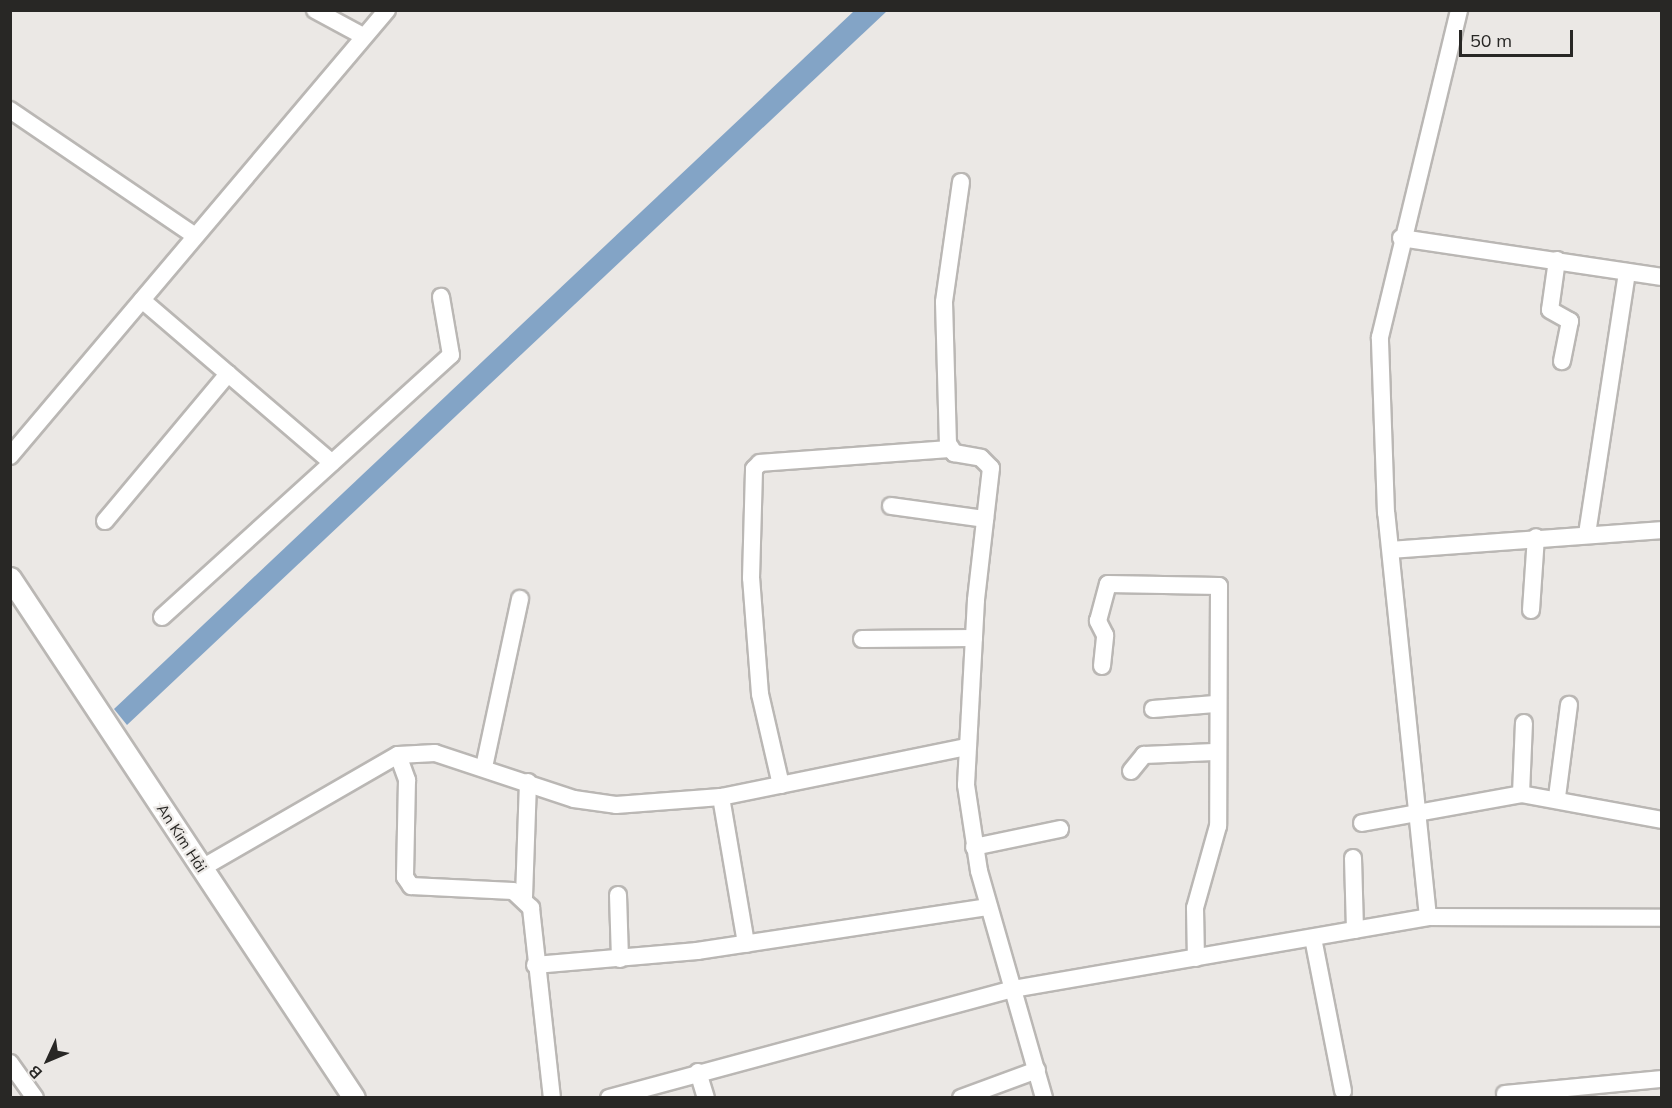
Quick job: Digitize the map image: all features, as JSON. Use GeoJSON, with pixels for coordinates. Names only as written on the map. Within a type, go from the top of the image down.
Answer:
{"type":"FeatureCollection","features":[{"type":"Feature","properties":{"kind":"street"},"geometry":{"type":"LineString","coordinates":[[315,10],[363,36]]}},
{"type":"Feature","properties":{"kind":"street"},"geometry":{"type":"LineString","coordinates":[[10,456],[194,235],[387,10]]}},
{"type":"Feature","properties":{"kind":"street"},"geometry":{"type":"LineString","coordinates":[[1428,917],[1390,550],[1380,337],[1401,238],[1459,10]]}},
{"type":"Feature","properties":{"kind":"street"},"geometry":{"type":"LineString","coordinates":[[10,110],[194,235]]}},
{"type":"Feature","properties":{"kind":"street"},"geometry":{"type":"LineString","coordinates":[[951,449],[944,302],[962,182]]}},
{"type":"Feature","properties":{"kind":"street"},"geometry":{"type":"LineString","coordinates":[[1401,238],[1662,277]]}},
{"type":"Feature","properties":{"kind":"street"},"geometry":{"type":"LineString","coordinates":[[1557,260],[1550,310],[1570,321],[1562,362]]}},
{"type":"Feature","properties":{"kind":"street"},"geometry":{"type":"LineString","coordinates":[[1587,534],[1627,272]]}},
{"type":"Feature","properties":{"kind":"street"},"geometry":{"type":"LineString","coordinates":[[162,617],[452,355],[441,297]]}},
{"type":"Feature","properties":{"kind":"street"},"geometry":{"type":"LineString","coordinates":[[142,300],[332,463]]}},
{"type":"Feature","properties":{"kind":"street"},"geometry":{"type":"LineString","coordinates":[[105,521],[228,374]]}},
{"type":"Feature","properties":{"kind":"street"},"geometry":{"type":"LineString","coordinates":[[781,785],[760,694],[751,578],[754,469],[760,463],[951,449],[989,464],[974,639],[966,785],[974,847],[1044,1098]]}},
{"type":"Feature","properties":{"kind":"street"},"geometry":{"type":"LineString","coordinates":[[891,506],[985,519]]}},
{"type":"Feature","properties":{"kind":"street"},"geometry":{"type":"LineString","coordinates":[[1390,550],[1536,537],[1662,530]]}},
{"type":"Feature","properties":{"kind":"street"},"geometry":{"type":"LineString","coordinates":[[1531,610],[1536,537]]}},
{"type":"Feature","properties":{"kind":"street","name":"An Kim Hải"},"geometry":{"type":"LineString","coordinates":[[10,578],[354,1098]]}},
{"type":"Feature","properties":{"kind":"street"},"geometry":{"type":"LineString","coordinates":[[1102,666],[1105,635],[1098,621],[1108,584],[1214,583],[1221,593],[1214,752],[1218,826],[1195,908],[1196,958]]}},
{"type":"Feature","properties":{"kind":"street"},"geometry":{"type":"LineString","coordinates":[[484,767],[520,599]]}},
{"type":"Feature","properties":{"kind":"street"},"geometry":{"type":"LineString","coordinates":[[862,639],[974,639]]}},
{"type":"Feature","properties":{"kind":"street"},"geometry":{"type":"LineString","coordinates":[[1153,709],[1215,704]]}},
{"type":"Feature","properties":{"kind":"street"},"geometry":{"type":"LineString","coordinates":[[1557,797],[1569,705]]}},
{"type":"Feature","properties":{"kind":"street"},"geometry":{"type":"LineString","coordinates":[[1521,794],[1524,723]]}},
{"type":"Feature","properties":{"kind":"street"},"geometry":{"type":"LineString","coordinates":[[202,868],[398,755],[435,753],[597,804],[721,797],[968,747]]}},
{"type":"Feature","properties":{"kind":"street"},"geometry":{"type":"LineString","coordinates":[[1131,771],[1144,755],[1214,752]]}},
{"type":"Feature","properties":{"kind":"street"},"geometry":{"type":"LineString","coordinates":[[398,755],[407,780],[405,877],[411,886],[513,891],[524,897],[531,908],[535,965],[552,1098]]}},
{"type":"Feature","properties":{"kind":"street"},"geometry":{"type":"LineString","coordinates":[[524,897],[528,782]]}},
{"type":"Feature","properties":{"kind":"street"},"geometry":{"type":"LineString","coordinates":[[1362,823],[1521,794],[1557,797],[1662,820]]}},
{"type":"Feature","properties":{"kind":"street"},"geometry":{"type":"LineString","coordinates":[[721,797],[746,944]]}},
{"type":"Feature","properties":{"kind":"street"},"geometry":{"type":"LineString","coordinates":[[974,847],[1060,829]]}},
{"type":"Feature","properties":{"kind":"street"},"geometry":{"type":"LineString","coordinates":[[1353,858],[1355,930]]}},
{"type":"Feature","properties":{"kind":"street"},"geometry":{"type":"LineString","coordinates":[[618,895],[620,958]]}},
{"type":"Feature","properties":{"kind":"street"},"geometry":{"type":"LineString","coordinates":[[535,965],[746,944],[989,906]]}},
{"type":"Feature","properties":{"kind":"street"},"geometry":{"type":"LineString","coordinates":[[609,1098],[1013,988],[1428,917],[1662,918]]}},
{"type":"Feature","properties":{"kind":"street"},"geometry":{"type":"LineString","coordinates":[[1313,938],[1343,1091]]}},
{"type":"Feature","properties":{"kind":"street"},"geometry":{"type":"LineString","coordinates":[[10,1063],[35,1098]]}},
{"type":"Feature","properties":{"kind":"street"},"geometry":{"type":"LineString","coordinates":[[961,1098],[1037,1070]]}},
{"type":"Feature","properties":{"kind":"street"},"geometry":{"type":"LineString","coordinates":[[698,1072],[706,1098]]}},
{"type":"Feature","properties":{"kind":"street"},"geometry":{"type":"LineString","coordinates":[[1505,1094],[1662,1079]]}},
{"type":"Feature","properties":{"kind":"water"},"geometry":{"type":"Polygon","coordinates":[[[854,11],[887,11],[127,725],[114,709],[854,11]]]}}]}
